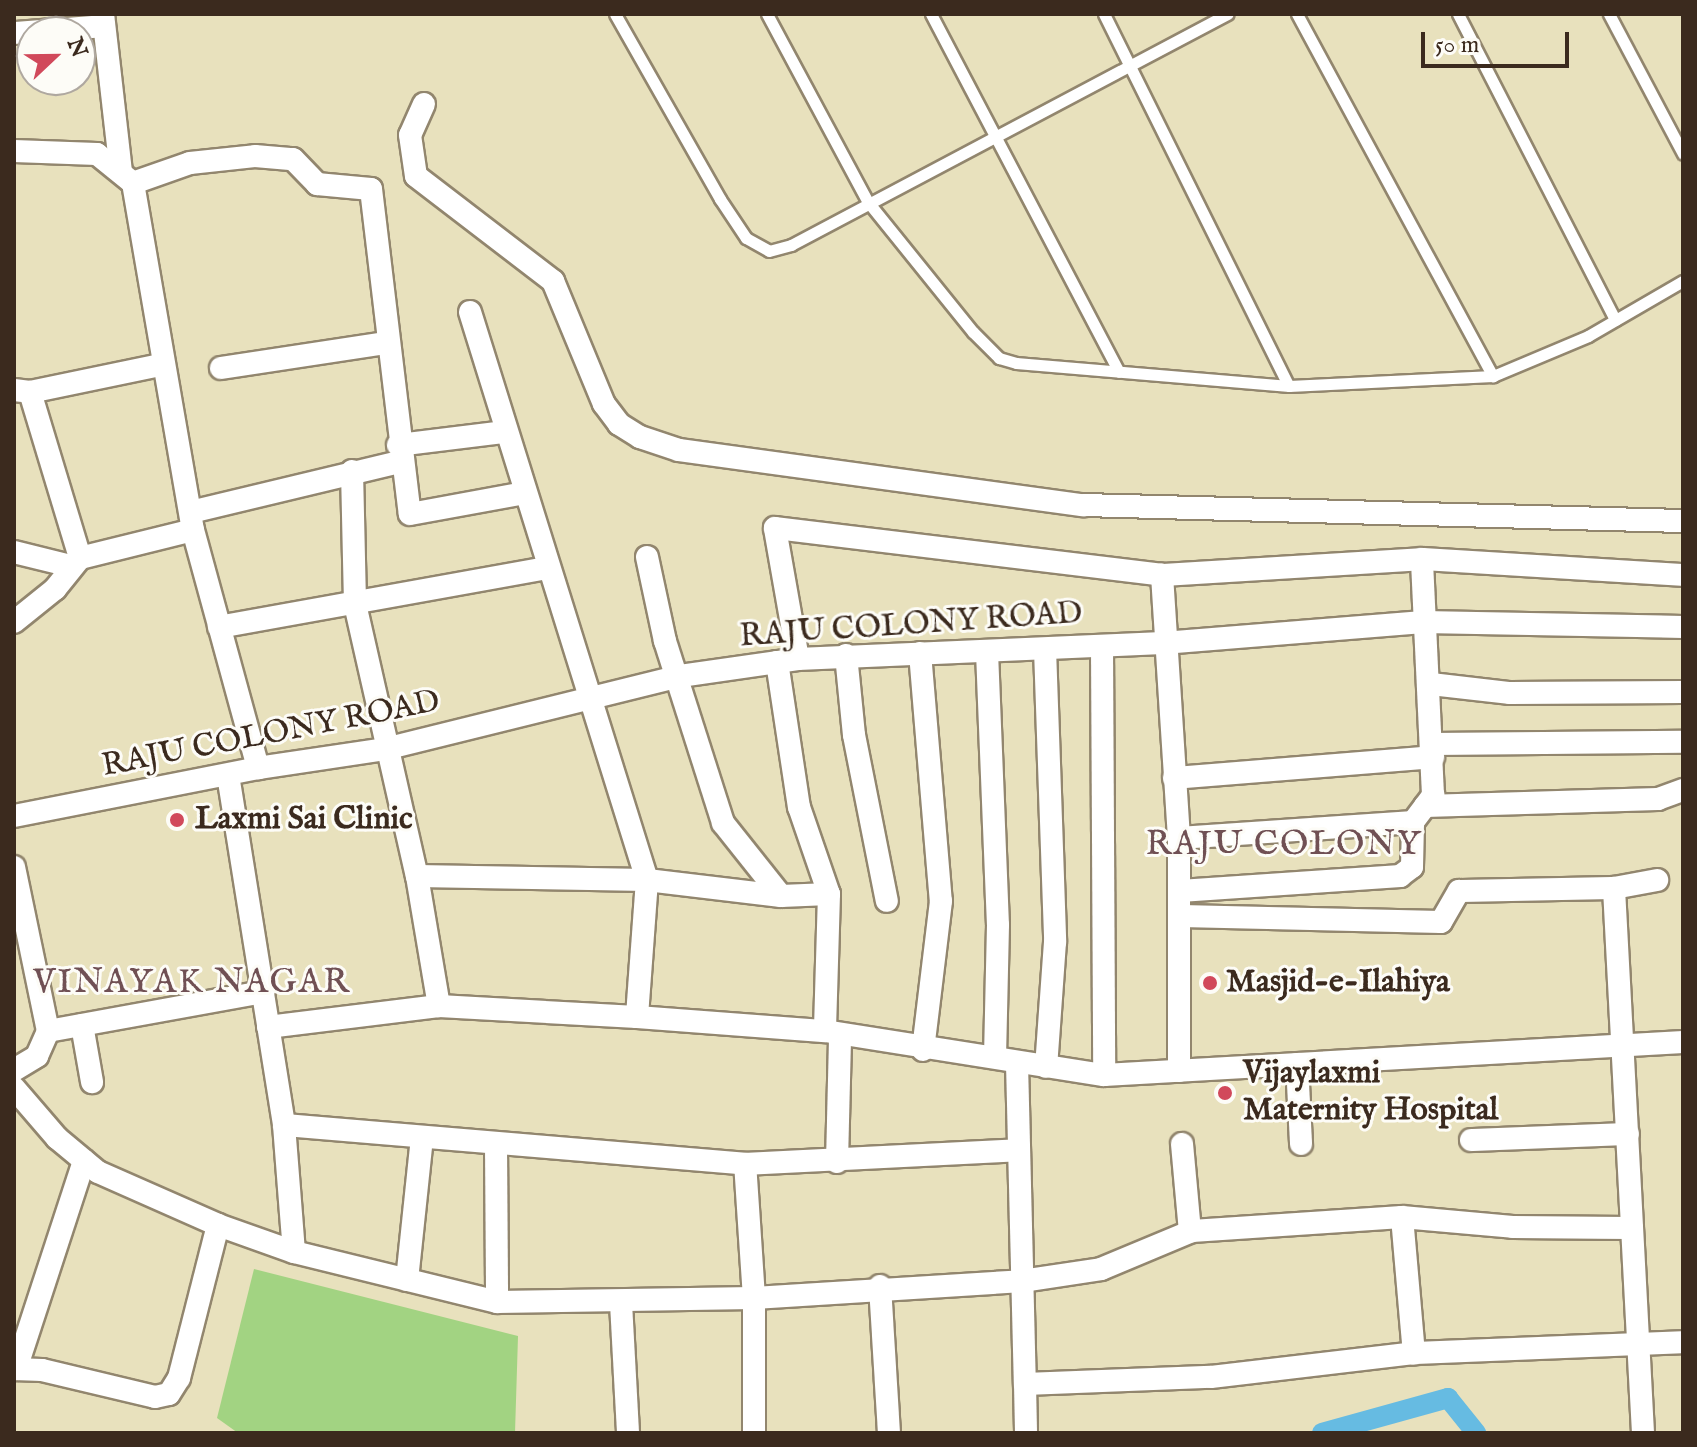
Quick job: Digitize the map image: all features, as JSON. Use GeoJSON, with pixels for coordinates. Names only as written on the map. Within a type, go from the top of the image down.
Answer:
{"type":"FeatureCollection","features":[{"type":"Feature","properties":{"kind":"street"},"geometry":{"type":"LineString","coordinates":[[14,33],[103,20],[160,365],[192,521],[258,768]]}},
{"type":"Feature","properties":{"kind":"street"},"geometry":{"type":"LineString","coordinates":[[424,104],[410,135],[409,152],[416,176],[553,281],[604,404],[619,424],[640,437],[679,450],[1083,505],[1683,521]]}},
{"type":"Feature","properties":{"kind":"street"},"geometry":{"type":"LineString","coordinates":[[14,151],[97,154],[127,177]]}},
{"type":"Feature","properties":{"kind":"street"},"geometry":{"type":"LineString","coordinates":[[127,177],[190,163],[255,156],[293,159],[317,184],[371,189],[399,454],[410,514],[524,493]]}},
{"type":"Feature","properties":{"kind":"street"},"geometry":{"type":"LineString","coordinates":[[470,312],[504,432],[594,700],[647,880],[637,1017]]}},
{"type":"Feature","properties":{"kind":"street"},"geometry":{"type":"LineString","coordinates":[[221,368],[387,343]]}},
{"type":"Feature","properties":{"kind":"street"},"geometry":{"type":"LineString","coordinates":[[76,562],[22,391],[160,365]]}},
{"type":"Feature","properties":{"kind":"street"},"geometry":{"type":"LineString","coordinates":[[14,552],[76,562],[399,454],[504,432]]}},
{"type":"Feature","properties":{"kind":"street"},"geometry":{"type":"LineString","coordinates":[[352,471],[355,604],[385,749],[417,876],[439,1006]]}},
{"type":"Feature","properties":{"kind":"street"},"geometry":{"type":"LineString","coordinates":[[837,1162],[829,894],[799,807],[775,528],[1162,575],[1422,559],[1683,575]]}},
{"type":"Feature","properties":{"kind":"street"},"geometry":{"type":"LineString","coordinates":[[647,557],[665,641],[680,676],[723,823],[781,896]]}},
{"type":"Feature","properties":{"kind":"street"},"geometry":{"type":"LineString","coordinates":[[1180,891],[1400,876],[1412,867],[1419,814],[1433,795],[1431,684],[1423,622],[1422,559]]}},
{"type":"Feature","properties":{"kind":"street"},"geometry":{"type":"LineString","coordinates":[[14,622],[55,589],[76,562]]}},
{"type":"Feature","properties":{"kind":"street"},"geometry":{"type":"LineString","coordinates":[[219,627],[548,568]]}},
{"type":"Feature","properties":{"kind":"street"},"geometry":{"type":"LineString","coordinates":[[1162,575],[1163,643],[1179,838],[1179,1071]]}},
{"type":"Feature","properties":{"kind":"street","name":"RAJU COLONY ROAD"},"geometry":{"type":"LineString","coordinates":[[14,816],[258,768],[385,749],[594,700],[680,676],[788,660],[1163,643],[1423,622],[1683,627]]}},
{"type":"Feature","properties":{"kind":"street"},"geometry":{"type":"LineString","coordinates":[[1102,646],[1104,1075]]}},
{"type":"Feature","properties":{"kind":"street"},"geometry":{"type":"LineString","coordinates":[[1045,649],[1055,942],[1046,1067]]}},
{"type":"Feature","properties":{"kind":"street"},"geometry":{"type":"LineString","coordinates":[[987,652],[1006,1060],[1017,1150],[1026,1433]]}},
{"type":"Feature","properties":{"kind":"street"},"geometry":{"type":"LineString","coordinates":[[920,653],[941,901],[923,1050]]}},
{"type":"Feature","properties":{"kind":"street"},"geometry":{"type":"LineString","coordinates":[[846,655],[854,735],[887,901]]}},
{"type":"Feature","properties":{"kind":"street"},"geometry":{"type":"LineString","coordinates":[[1431,684],[1510,693],[1683,692]]}},
{"type":"Feature","properties":{"kind":"street"},"geometry":{"type":"LineString","coordinates":[[1174,778],[1433,751],[1683,742]]}},
{"type":"Feature","properties":{"kind":"street"},"geometry":{"type":"LineString","coordinates":[[228,775],[284,1125],[294,1252]]}},
{"type":"Feature","properties":{"kind":"street"},"geometry":{"type":"LineString","coordinates":[[1179,838],[1419,814],[1658,799],[1683,790]]}},
{"type":"Feature","properties":{"kind":"street"},"geometry":{"type":"LineString","coordinates":[[14,867],[48,1031],[37,1056],[14,1070]]}},
{"type":"Feature","properties":{"kind":"street"},"geometry":{"type":"LineString","coordinates":[[417,876],[647,880],[781,896],[829,894]]}},
{"type":"Feature","properties":{"kind":"street"},"geometry":{"type":"LineString","coordinates":[[1181,916],[1441,922],[1459,891],[1614,888],[1657,880]]}},
{"type":"Feature","properties":{"kind":"street"},"geometry":{"type":"LineString","coordinates":[[1614,888],[1643,1433]]}},
{"type":"Feature","properties":{"kind":"street"},"geometry":{"type":"LineString","coordinates":[[48,1031],[263,992]]}},
{"type":"Feature","properties":{"kind":"street"},"geometry":{"type":"LineString","coordinates":[[268,1027],[439,1006],[637,1017],[833,1033],[923,1050],[1104,1075],[1683,1042]]}},
{"type":"Feature","properties":{"kind":"street"},"geometry":{"type":"LineString","coordinates":[[82,1025],[92,1082]]}},
{"type":"Feature","properties":{"kind":"street"},"geometry":{"type":"LineString","coordinates":[[1297,1064],[1301,1144]]}},
{"type":"Feature","properties":{"kind":"street"},"geometry":{"type":"LineString","coordinates":[[14,1088],[84,1161],[218,1225],[294,1252],[497,1302],[621,1303],[754,1298],[880,1286],[1022,1281],[1101,1269],[1190,1232],[1402,1217],[1513,1227],[1632,1228]]}},
{"type":"Feature","properties":{"kind":"street"},"geometry":{"type":"LineString","coordinates":[[284,1125],[745,1164],[837,1162],[1017,1150]]}},
{"type":"Feature","properties":{"kind":"street"},"geometry":{"type":"LineString","coordinates":[[1471,1140],[1628,1134]]}},
{"type":"Feature","properties":{"kind":"street"},"geometry":{"type":"LineString","coordinates":[[1182,1144],[1190,1232]]}},
{"type":"Feature","properties":{"kind":"street"},"geometry":{"type":"LineString","coordinates":[[496,1145],[497,1302]]}},
{"type":"Feature","properties":{"kind":"street"},"geometry":{"type":"LineString","coordinates":[[407,1280],[421,1146]]}},
{"type":"Feature","properties":{"kind":"street"},"geometry":{"type":"LineString","coordinates":[[84,1161],[15,1369],[155,1397],[169,1394],[179,1378],[218,1225]]}},
{"type":"Feature","properties":{"kind":"street"},"geometry":{"type":"LineString","coordinates":[[745,1164],[754,1298],[754,1433]]}},
{"type":"Feature","properties":{"kind":"street"},"geometry":{"type":"LineString","coordinates":[[1402,1217],[1414,1353]]}},
{"type":"Feature","properties":{"kind":"street"},"geometry":{"type":"LineString","coordinates":[[880,1286],[889,1433]]}},
{"type":"Feature","properties":{"kind":"street"},"geometry":{"type":"LineString","coordinates":[[621,1303],[628,1433]]}},
{"type":"Feature","properties":{"kind":"street"},"geometry":{"type":"LineString","coordinates":[[1025,1384],[1211,1377],[1414,1353],[1683,1342]]}},
{"type":"Feature","properties":{"kind":"lane"},"geometry":{"type":"LineString","coordinates":[[615,14],[720,199],[753,245],[769,251],[791,245],[994,134],[1228,14]]}},
{"type":"Feature","properties":{"kind":"lane"},"geometry":{"type":"LineString","coordinates":[[767,14],[868,202],[999,358],[1119,372],[1289,386],[1493,376],[1615,320],[1683,281]]}},
{"type":"Feature","properties":{"kind":"lane"},"geometry":{"type":"LineString","coordinates":[[931,14],[1119,372]]}},
{"type":"Feature","properties":{"kind":"lane"},"geometry":{"type":"LineString","coordinates":[[1104,14],[1289,386]]}},
{"type":"Feature","properties":{"kind":"lane"},"geometry":{"type":"LineString","coordinates":[[1297,14],[1493,376]]}},
{"type":"Feature","properties":{"kind":"lane"},"geometry":{"type":"LineString","coordinates":[[1458,14],[1615,320]]}},
{"type":"Feature","properties":{"kind":"lane"},"geometry":{"type":"LineString","coordinates":[[1609,14],[1683,154]]}},
{"type":"Feature","properties":{"kind":"green space"},"geometry":{"type":"Polygon","coordinates":[[[254,1269],[518,1336],[515,1433],[238,1433],[217,1418],[254,1269]]]}},
{"type":"Feature","properties":{"kind":"waterway"},"geometry":{"type":"LineString","coordinates":[[1322,1433],[1448,1398],[1476,1433]]}},
{"type":"Feature","properties":{"kind":"place","name":"Laxmi Sai Clinic"},"geometry":{"type":"Point","coordinates":[177,820]}},
{"type":"Feature","properties":{"kind":"place","name":"Masjid-e-Ilahiya"},"geometry":{"type":"Point","coordinates":[1210,983]}},
{"type":"Feature","properties":{"kind":"place","name":"Vijaylaxmi Maternity Hospital"},"geometry":{"type":"Point","coordinates":[1225,1093]}},
{"type":"Feature","properties":{"kind":"district","name":"RAJU COLONY"},"geometry":{"type":"Point","coordinates":[1284,845]}},
{"type":"Feature","properties":{"kind":"district","name":"VINAYAK NAGAR"},"geometry":{"type":"Point","coordinates":[192,983]}}]}
